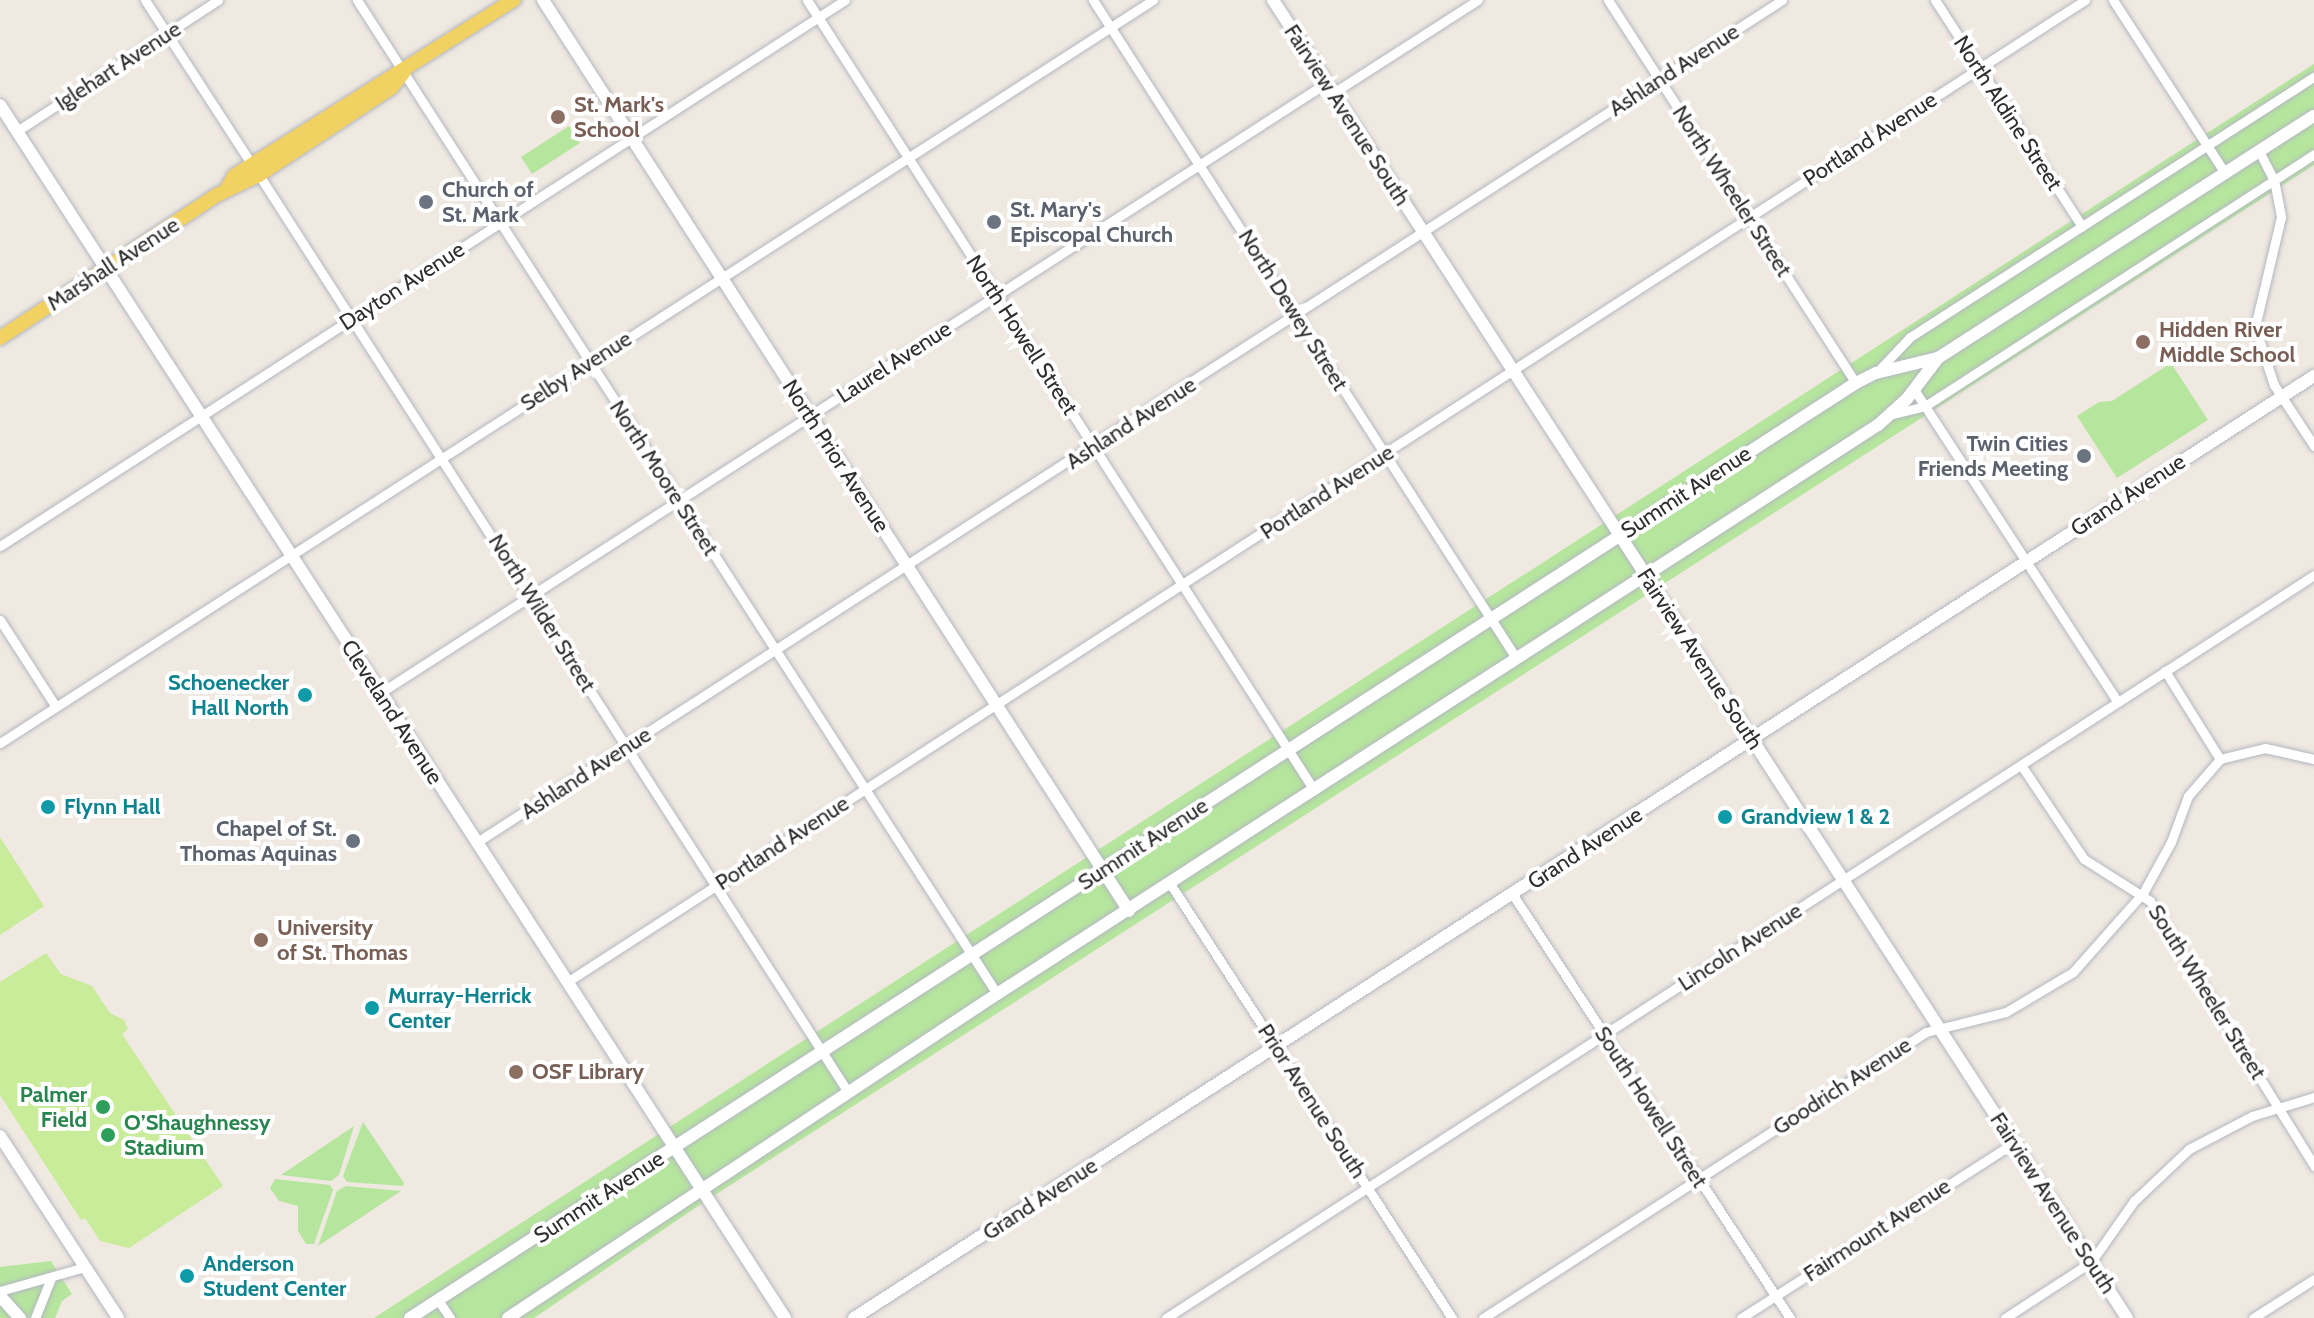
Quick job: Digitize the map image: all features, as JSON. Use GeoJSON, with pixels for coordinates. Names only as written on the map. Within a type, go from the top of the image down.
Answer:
{"type":"FeatureCollection","features":[{"type":"Feature","properties":{"kind":"main road","name":"Marshall Avenue"},"geometry":{"type":"LineString","coordinates":[[0,338],[226,190],[384,79],[404,72],[514,0]]}},
{"type":"Feature","properties":{"kind":"street","name":"North Wilder Street"},"geometry":{"type":"LineString","coordinates":[[145,0],[848,1092]]}},
{"type":"Feature","properties":{"kind":"street","name":"Iglehart Avenue"},"geometry":{"type":"LineString","coordinates":[[17,131],[218,0]]}},
{"type":"Feature","properties":{"kind":"street","name":"North Moore Street"},"geometry":{"type":"LineString","coordinates":[[357,0],[997,994]]}},
{"type":"Feature","properties":{"kind":"street","name":"North Prior Avenue"},"geometry":{"type":"LineString","coordinates":[[543,0],[1129,911]]}},
{"type":"Feature","properties":{"kind":"street","name":"North Howell Street"},"geometry":{"type":"LineString","coordinates":[[807,0],[1289,751]]}},
{"type":"Feature","properties":{"kind":"street","name":"Dayton Avenue"},"geometry":{"type":"LineString","coordinates":[[0,546],[845,0]]}},
{"type":"Feature","properties":{"kind":"street","name":"North Dewey Street"},"geometry":{"type":"LineString","coordinates":[[1093,0],[1516,658]]}},
{"type":"Feature","properties":{"kind":"street","name":"Selby Avenue"},"geometry":{"type":"LineString","coordinates":[[0,743],[1153,0]]}},
{"type":"Feature","properties":{"kind":"street","name":"Fairview Avenue South"},"geometry":{"type":"LineString","coordinates":[[1273,0],[2127,1318]]}},
{"type":"Feature","properties":{"kind":"street","name":"Laurel Avenue"},"geometry":{"type":"LineString","coordinates":[[380,693],[1201,164],[1478,0]]}},
{"type":"Feature","properties":{"kind":"street","name":"North Wheeler Street"},"geometry":{"type":"LineString","coordinates":[[1608,0],[1856,383]]}},
{"type":"Feature","properties":{"kind":"street","name":"Ashland Avenue"},"geometry":{"type":"LineString","coordinates":[[477,842],[1297,317],[1782,0]]}},
{"type":"Feature","properties":{"kind":"street","name":"North Aldine Street"},"geometry":{"type":"LineString","coordinates":[[1935,0],[2082,226]]}},
{"type":"Feature","properties":{"kind":"street","name":"Portland Avenue"},"geometry":{"type":"LineString","coordinates":[[567,982],[2085,0]]}},
{"type":"Feature","properties":{"kind":"street"},"geometry":{"type":"LineString","coordinates":[[2113,0],[2225,173]]}},
{"type":"Feature","properties":{"kind":"street","name":"Summit Avenue"},"geometry":{"type":"LineString","coordinates":[[1876,373],[1910,337],[2314,77]]}},
{"type":"Feature","properties":{"kind":"street","name":"Cleveland Avenue"},"geometry":{"type":"LineString","coordinates":[[0,105],[785,1318]]}},
{"type":"Feature","properties":{"kind":"street","name":"Summit Avenue"},"geometry":{"type":"LineString","coordinates":[[410,1318],[1856,383],[1876,373],[1938,358],[2314,116]]}},
{"type":"Feature","properties":{"kind":"street"},"geometry":{"type":"LineString","coordinates":[[2259,151],[2274,180],[2281,217],[2277,248],[2255,308],[2255,327],[2264,363],[2314,446]]}},
{"type":"Feature","properties":{"kind":"street","name":"Summit Avenue"},"geometry":{"type":"LineString","coordinates":[[1889,415],[1925,406],[2314,154]]}},
{"type":"Feature","properties":{"kind":"street","name":"Summit Avenue"},"geometry":{"type":"LineString","coordinates":[[508,1318],[997,994],[1171,885],[1516,658],[1647,577],[1889,415],[1915,391],[1938,358]]}},
{"type":"Feature","properties":{"kind":"street","name":"Grand Avenue"},"geometry":{"type":"LineString","coordinates":[[854,1318],[2314,376]]}},
{"type":"Feature","properties":{"kind":"street"},"geometry":{"type":"LineString","coordinates":[[1915,391],[2118,702]]}},
{"type":"Feature","properties":{"kind":"street","name":"Lincoln Avenue"},"geometry":{"type":"LineString","coordinates":[[1166,1318],[2314,575]]}},
{"type":"Feature","properties":{"kind":"street"},"geometry":{"type":"LineString","coordinates":[[0,620],[56,707]]}},
{"type":"Feature","properties":{"kind":"street"},"geometry":{"type":"LineString","coordinates":[[2165,671],[2220,759],[2250,749],[2278,748],[2314,759]]}},
{"type":"Feature","properties":{"kind":"street"},"geometry":{"type":"LineString","coordinates":[[1289,751],[1314,790]]}},
{"type":"Feature","properties":{"kind":"street","name":"Goodrich Avenue"},"geometry":{"type":"LineString","coordinates":[[1483,1318],[1926,1032],[1941,1031],[2006,1012],[2073,972],[2143,893],[2171,842],[2188,796],[2220,759]]}},
{"type":"Feature","properties":{"kind":"street","name":"South Wheeler Street"},"geometry":{"type":"LineString","coordinates":[[2021,765],[2084,859],[2105,876],[2143,893],[2281,1108],[2314,1166]]}},
{"type":"Feature","properties":{"kind":"street","name":"Prior Avenue South"},"geometry":{"type":"LineString","coordinates":[[1171,885],[1452,1318]]}},
{"type":"Feature","properties":{"kind":"street","name":"South Howell Street"},"geometry":{"type":"LineString","coordinates":[[1513,895],[1790,1318]]}},
{"type":"Feature","properties":{"kind":"street"},"geometry":{"type":"LineString","coordinates":[[2005,1318],[2091,1262],[2134,1201],[2170,1164],[2230,1125],[2314,1097]]}},
{"type":"Feature","properties":{"kind":"street"},"geometry":{"type":"LineString","coordinates":[[0,1136],[118,1318]]}},
{"type":"Feature","properties":{"kind":"street","name":"Fairmount Avenue"},"geometry":{"type":"LineString","coordinates":[[1741,1318],[2014,1143]]}},
{"type":"Feature","properties":{"kind":"street"},"geometry":{"type":"LineString","coordinates":[[20,1318],[0,1294],[85,1267]]}},
{"type":"Feature","properties":{"kind":"street"},"geometry":{"type":"LineString","coordinates":[[35,1318],[51,1278]]}},
{"type":"Feature","properties":{"kind":"street"},"geometry":{"type":"LineString","coordinates":[[2253,1318],[2314,1279]]}},
{"type":"Feature","properties":{"kind":"street"},"geometry":{"type":"LineString","coordinates":[[438,1300],[450,1318]]}},
{"type":"Feature","properties":{"kind":"green space"},"geometry":{"type":"Polygon","coordinates":[[[2314,64],[2314,165],[695,1208],[534,1318],[374,1318],[2314,64]]]}},
{"type":"Feature","properties":{"kind":"green space"},"geometry":{"type":"Polygon","coordinates":[[[569,126],[580,143],[532,174],[521,157],[569,126]]]}},
{"type":"Feature","properties":{"kind":"green space"},"geometry":{"type":"Polygon","coordinates":[[[2171,363],[2208,420],[2117,478],[2077,416],[2099,402],[2112,401],[2171,363]]]}},
{"type":"Feature","properties":{"kind":"green space"},"geometry":{"type":"Polygon","coordinates":[[[0,837],[44,906],[0,935],[0,837]]]}},
{"type":"Feature","properties":{"kind":"green space","name":"O’Shaughnessy Stadium"},"geometry":{"type":"Polygon","coordinates":[[[46,953],[61,974],[92,986],[110,1013],[124,1020],[128,1029],[122,1034],[223,1186],[129,1248],[100,1241],[85,1218],[81,1220],[0,1095],[0,982],[46,953]]]}},
{"type":"Feature","properties":{"kind":"green space"},"geometry":{"type":"Polygon","coordinates":[[[363,1122],[404,1183],[403,1186],[347,1182],[343,1176],[363,1122]]]}},
{"type":"Feature","properties":{"kind":"green space"},"geometry":{"type":"Polygon","coordinates":[[[354,1126],[339,1175],[331,1181],[281,1175],[354,1126]]]}},
{"type":"Feature","properties":{"kind":"green space"},"geometry":{"type":"Polygon","coordinates":[[[275,1179],[330,1185],[333,1190],[314,1244],[306,1244],[298,1231],[298,1206],[279,1201],[270,1188],[275,1179]]]}},
{"type":"Feature","properties":{"kind":"green space"},"geometry":{"type":"Polygon","coordinates":[[[346,1186],[401,1191],[318,1246],[337,1191],[346,1186]]]}},
{"type":"Feature","properties":{"kind":"green space"},"geometry":{"type":"Polygon","coordinates":[[[51,1261],[72,1294],[62,1301],[55,1318],[0,1318],[0,1267],[51,1261]]]}},
{"type":"Feature","properties":{"kind":"place","name":"St. Mark's School"},"geometry":{"type":"Point","coordinates":[558,117]}},
{"type":"Feature","properties":{"kind":"place","name":"Church of St. Mark"},"geometry":{"type":"Point","coordinates":[426,202]}},
{"type":"Feature","properties":{"kind":"place","name":"St. Mary's Episcopal Church"},"geometry":{"type":"Point","coordinates":[994,222]}},
{"type":"Feature","properties":{"kind":"place","name":"Hidden River Middle School"},"geometry":{"type":"Point","coordinates":[2143,342]}},
{"type":"Feature","properties":{"kind":"place","name":"Twin Cities Friends Meeting"},"geometry":{"type":"Point","coordinates":[2084,456]}},
{"type":"Feature","properties":{"kind":"place","name":"Schoenecker Hall North"},"geometry":{"type":"Point","coordinates":[305,695]}},
{"type":"Feature","properties":{"kind":"place","name":"Flynn Hall"},"geometry":{"type":"Point","coordinates":[48,807]}},
{"type":"Feature","properties":{"kind":"place","name":"Grandview 1 & 2"},"geometry":{"type":"Point","coordinates":[1725,817]}},
{"type":"Feature","properties":{"kind":"place","name":"Chapel of St. Thomas Aquinas"},"geometry":{"type":"Point","coordinates":[353,841]}},
{"type":"Feature","properties":{"kind":"place","name":"University of St. Thomas"},"geometry":{"type":"Point","coordinates":[261,940]}},
{"type":"Feature","properties":{"kind":"place","name":"Murray-Herrick Center"},"geometry":{"type":"Point","coordinates":[372,1008]}},
{"type":"Feature","properties":{"kind":"place","name":"OSF Library"},"geometry":{"type":"Point","coordinates":[516,1072]}},
{"type":"Feature","properties":{"kind":"place","name":"Palmer Field"},"geometry":{"type":"Point","coordinates":[103,1107]}},
{"type":"Feature","properties":{"kind":"place","name":"O’Shaughnessy Stadium"},"geometry":{"type":"Point","coordinates":[108,1135]}},
{"type":"Feature","properties":{"kind":"place","name":"Anderson Student Center"},"geometry":{"type":"Point","coordinates":[187,1276]}}]}
